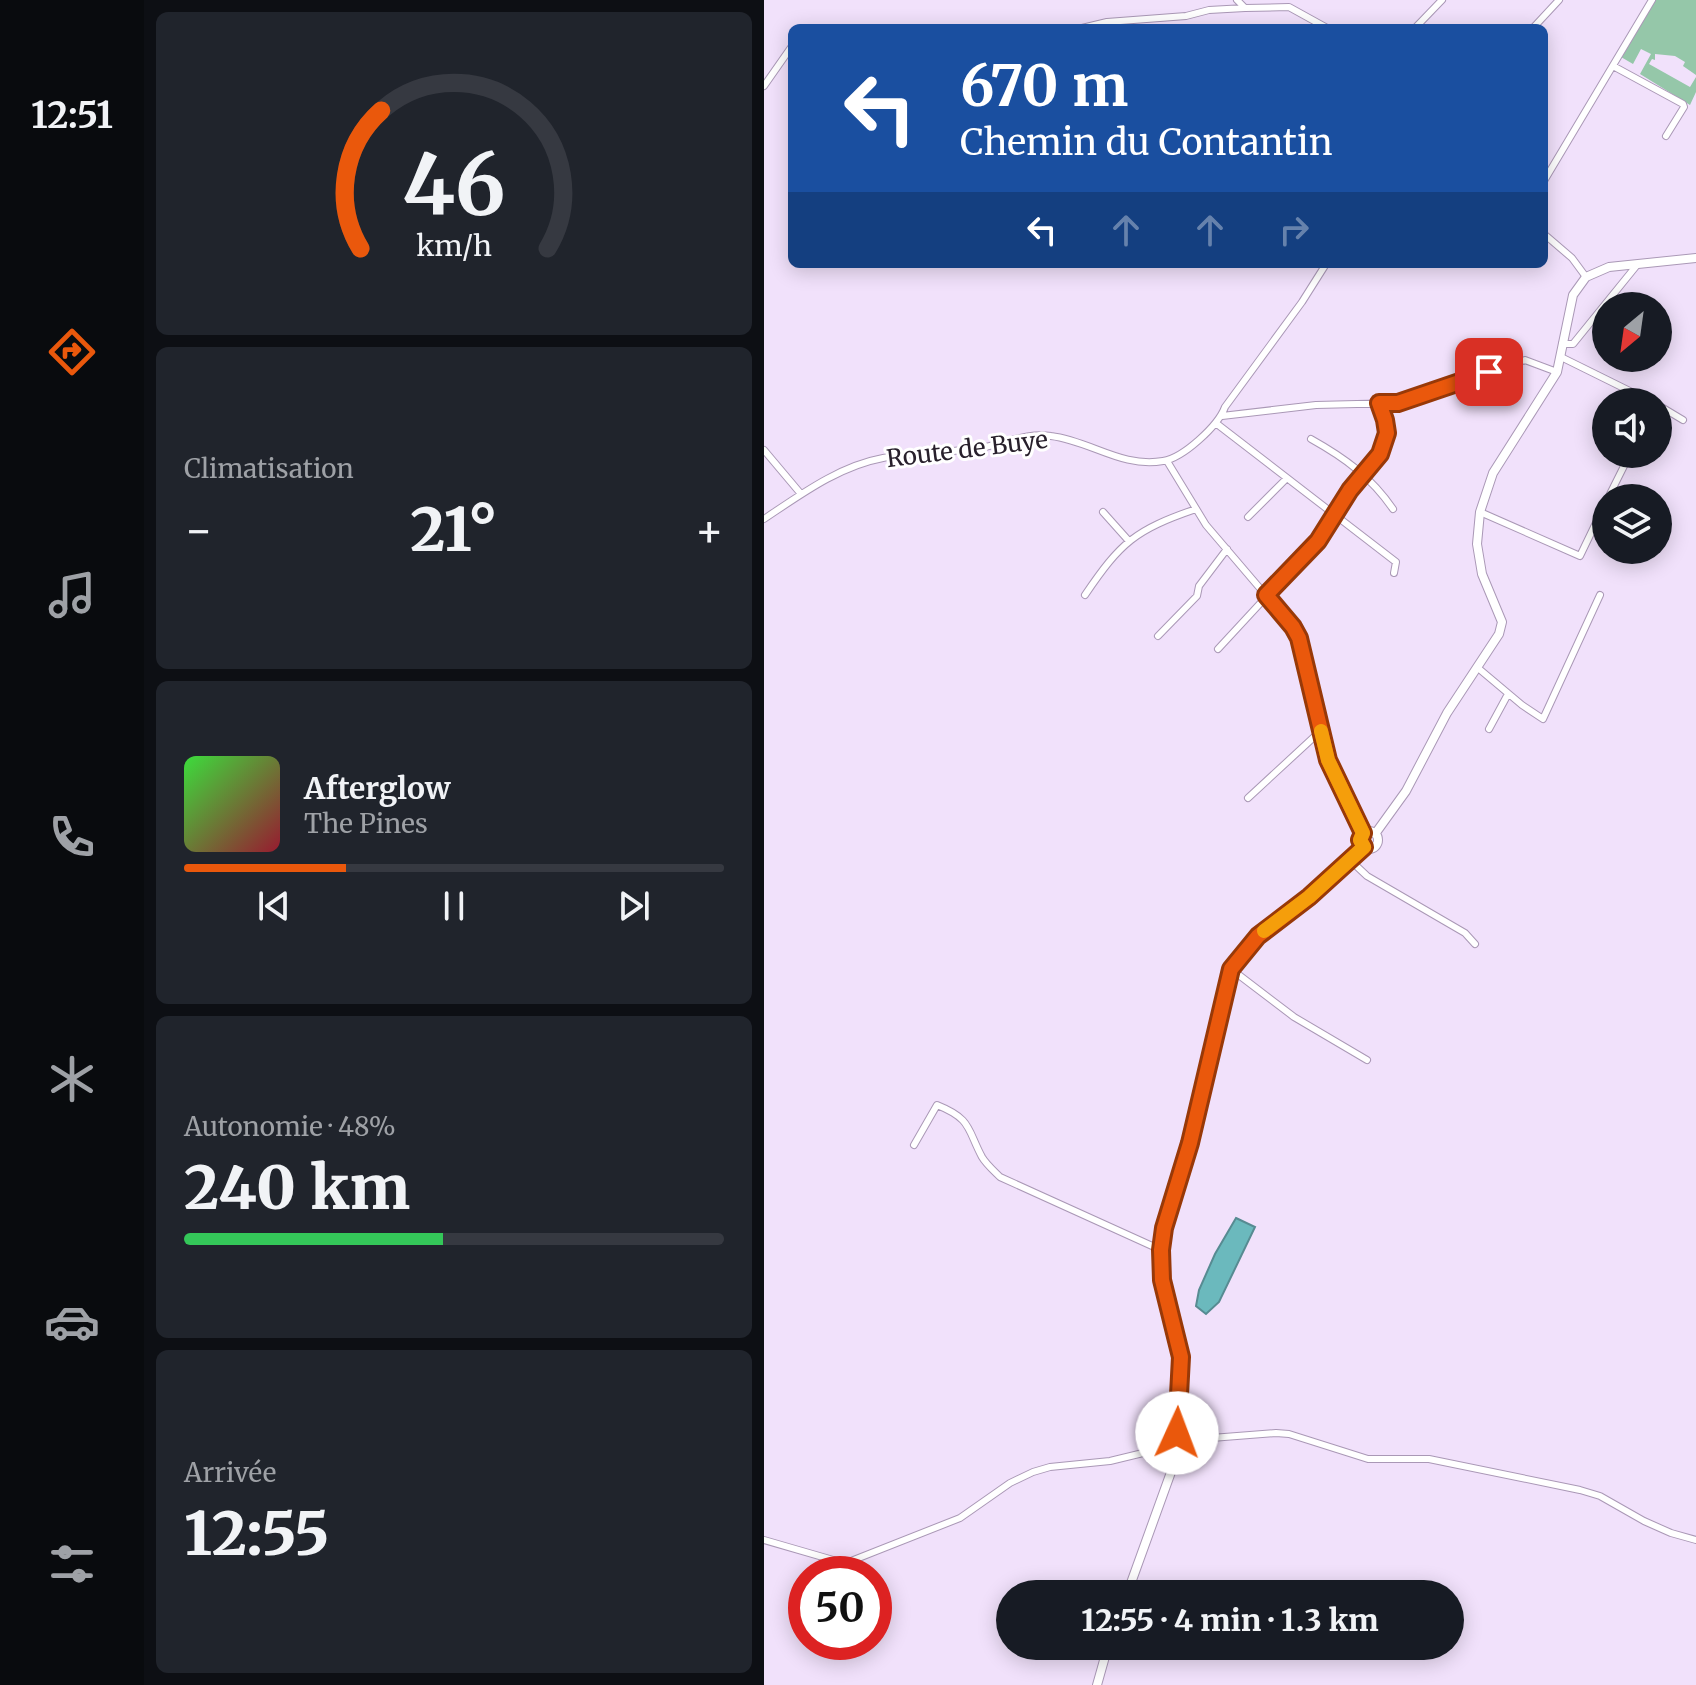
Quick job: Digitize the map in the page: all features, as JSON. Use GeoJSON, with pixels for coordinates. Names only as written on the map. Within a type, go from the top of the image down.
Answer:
{"type":"FeatureCollection","features":[{"type":"Feature","properties":{"kind":"main road"},"geometry":{"type":"LineString","coordinates":[[1375,834],[1406,791],[1447,713],[1499,634],[1502,622],[1482,574],[1477,544],[1480,512],[1493,473],[1557,372],[1571,299],[1586,277],[1609,267],[1696,258]]}},
{"type":"Feature","properties":{"kind":"main road"},"geometry":{"type":"LineString","coordinates":[[1177,1433],[1181,1357],[1162,1280],[1161,1250],[1164,1228],[1190,1143],[1231,969],[1258,936],[1309,897],[1364,847],[1374,847],[1377,842],[1371,831],[1363,833],[1360,840],[1364,847]]}},
{"type":"Feature","properties":{"kind":"main road"},"geometry":{"type":"LineString","coordinates":[[1132,1580],[1179,1450],[1185,1446],[1186,1440],[1177,1433],[1170,1436],[1168,1441],[1171,1448],[1179,1450]]}},
{"type":"Feature","properties":{"kind":"main road"},"geometry":{"type":"LineString","coordinates":[[1097,1685],[1104,1660]]}},
{"type":"Feature","properties":{"kind":"street"},"geometry":{"type":"LineString","coordinates":[[1237,0],[1245,8]]}},
{"type":"Feature","properties":{"kind":"street"},"geometry":{"type":"LineString","coordinates":[[1419,24],[1442,0]]}},
{"type":"Feature","properties":{"kind":"street"},"geometry":{"type":"LineString","coordinates":[[1537,24],[1559,0]]}},
{"type":"Feature","properties":{"kind":"street"},"geometry":{"type":"LineString","coordinates":[[1548,174],[1652,0]]}},
{"type":"Feature","properties":{"kind":"street"},"geometry":{"type":"LineString","coordinates":[[1099,24],[1186,16],[1209,10],[1289,7],[1320,24]]}},
{"type":"Feature","properties":{"kind":"street"},"geometry":{"type":"LineString","coordinates":[[764,86],[788,52]]}},
{"type":"Feature","properties":{"kind":"street"},"geometry":{"type":"LineString","coordinates":[[1613,66],[1683,104],[1666,136]]}},
{"type":"Feature","properties":{"kind":"street"},"geometry":{"type":"LineString","coordinates":[[1548,237],[1572,258],[1586,277]]}},
{"type":"Feature","properties":{"kind":"street"},"geometry":{"type":"LineString","coordinates":[[1562,344],[1573,344],[1639,262]]}},
{"type":"Feature","properties":{"kind":"street"},"geometry":{"type":"LineString","coordinates":[[1323,268],[1225,407],[1217,424],[1167,461],[1196,509],[1299,638],[1328,760],[1363,833]]}},
{"type":"Feature","properties":{"kind":"street"},"geometry":{"type":"LineString","coordinates":[[1561,357],[1624,388]]}},
{"type":"Feature","properties":{"kind":"street"},"geometry":{"type":"LineString","coordinates":[[1222,416],[1316,405],[1398,403],[1525,360],[1557,372]]}},
{"type":"Feature","properties":{"kind":"street"},"geometry":{"type":"LineString","coordinates":[[1218,649],[1318,541],[1385,444],[1385,420],[1379,403]]}},
{"type":"Feature","properties":{"kind":"street"},"geometry":{"type":"LineString","coordinates":[[1672,413],[1683,420]]}},
{"type":"Feature","properties":{"kind":"street"},"geometry":{"type":"LineString","coordinates":[[1217,424],[1396,562],[1394,573]]}},
{"type":"Feature","properties":{"kind":"street","name":"Route de Buye"},"geometry":{"type":"LineString","coordinates":[[764,519],[828,479],[871,461],[979,448],[1026,436],[1055,436],[1125,461],[1167,461]]}},
{"type":"Feature","properties":{"kind":"street"},"geometry":{"type":"LineString","coordinates":[[1311,439],[1337,453],[1363,473],[1378,487],[1393,509]]}},
{"type":"Feature","properties":{"kind":"street"},"geometry":{"type":"LineString","coordinates":[[764,450],[801,494]]}},
{"type":"Feature","properties":{"kind":"street"},"geometry":{"type":"LineString","coordinates":[[1248,517],[1287,478]]}},
{"type":"Feature","properties":{"kind":"street"},"geometry":{"type":"LineString","coordinates":[[1085,595],[1128,540],[1156,523],[1196,509]]}},
{"type":"Feature","properties":{"kind":"street"},"geometry":{"type":"LineString","coordinates":[[1103,512],[1128,540]]}},
{"type":"Feature","properties":{"kind":"street"},"geometry":{"type":"LineString","coordinates":[[1480,512],[1580,556],[1592,531]]}},
{"type":"Feature","properties":{"kind":"street"},"geometry":{"type":"LineString","coordinates":[[1158,636],[1197,596],[1199,586],[1227,549]]}},
{"type":"Feature","properties":{"kind":"street"},"geometry":{"type":"LineString","coordinates":[[1478,668],[1543,719],[1600,595]]}},
{"type":"Feature","properties":{"kind":"street"},"geometry":{"type":"LineString","coordinates":[[1489,729],[1508,694]]}},
{"type":"Feature","properties":{"kind":"street"},"geometry":{"type":"LineString","coordinates":[[1248,798],[1314,737],[1322,736]]}},
{"type":"Feature","properties":{"kind":"street"},"geometry":{"type":"LineString","coordinates":[[1350,860],[1367,876],[1465,933],[1475,944]]}},
{"type":"Feature","properties":{"kind":"street"},"geometry":{"type":"LineString","coordinates":[[1231,969],[1294,1017],[1367,1060]]}},
{"type":"Feature","properties":{"kind":"street"},"geometry":{"type":"LineString","coordinates":[[914,1145],[937,1105],[954,1112],[971,1129],[983,1159],[1000,1177],[1161,1250]]}},
{"type":"Feature","properties":{"kind":"street"},"geometry":{"type":"LineString","coordinates":[[1186,1440],[1289,1434],[1368,1459],[1429,1459],[1600,1496],[1644,1521],[1696,1540]]}},
{"type":"Feature","properties":{"kind":"street"},"geometry":{"type":"LineString","coordinates":[[764,1540],[840,1562],[851,1561],[960,1518],[1010,1483],[1033,1472],[1050,1467],[1110,1461],[1143,1453],[1157,1443],[1168,1441]]}},
{"type":"Feature","properties":{"kind":"shaded area"},"geometry":{"type":"Polygon","coordinates":[[[1655,0],[1696,0],[1696,75],[1675,56],[1655,54],[1655,60],[1652,59],[1649,64],[1690,87],[1696,77],[1696,92],[1690,105],[1640,74],[1651,54],[1641,49],[1633,64],[1621,57],[1655,0]]]}},
{"type":"Feature","properties":{"kind":"shaded area"},"geometry":{"type":"Polygon","coordinates":[[[1236,1218],[1255,1227],[1219,1302],[1206,1314],[1196,1306],[1199,1290],[1236,1218]]]}},
{"type":"Feature","properties":{"kind":"slow traffic"},"geometry":{"type":"LineString","coordinates":[[1264,931],[1309,897],[1364,847],[1360,840],[1363,833],[1328,760],[1321,731]]}},
{"type":"Feature","properties":{"kind":"route"},"geometry":{"type":"LineString","coordinates":[[1177,1433],[1181,1357],[1162,1280],[1161,1250],[1164,1228],[1190,1143],[1231,969],[1258,936],[1309,897],[1364,847],[1360,840],[1363,833],[1328,760],[1299,638],[1266,595],[1318,541],[1350,490],[1380,454],[1387,433],[1379,403],[1398,403],[1489,372]]}}]}
